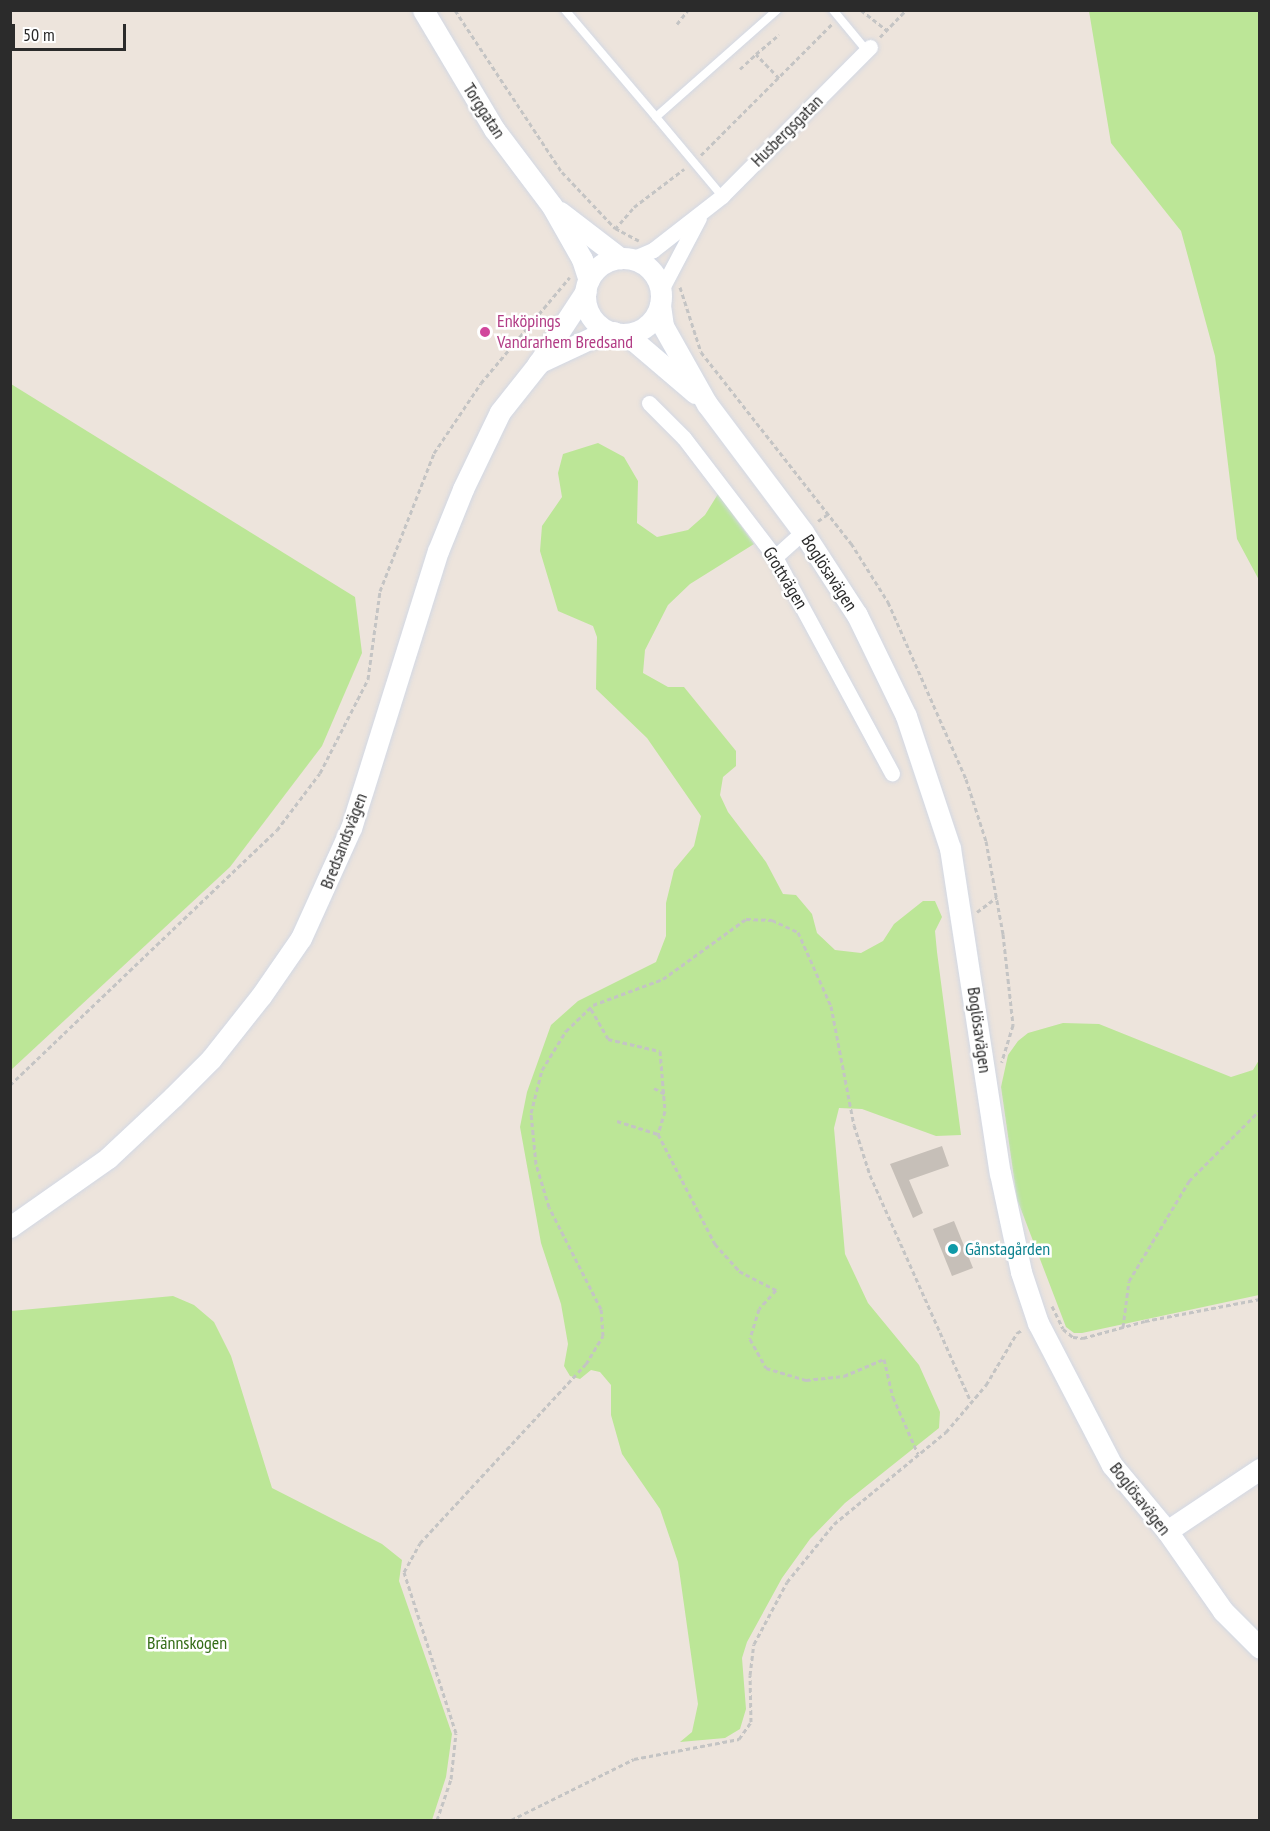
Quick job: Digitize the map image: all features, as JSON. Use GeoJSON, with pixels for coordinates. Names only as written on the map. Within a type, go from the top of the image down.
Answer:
{"type":"FeatureCollection","features":[{"type":"Feature","properties":{"kind":"street","name":"Torggatan"},"geometry":{"type":"LineString","coordinates":[[423,10],[494,129],[552,206],[582,259],[589,314],[620,333]]}},
{"type":"Feature","properties":{"kind":"street","name":"Husbergsgatan"},"geometry":{"type":"LineString","coordinates":[[626,258],[652,250],[722,196],[869,49]]}},
{"type":"Feature","properties":{"kind":"street","name":"Torggatan"},"geometry":{"type":"LineString","coordinates":[[552,206],[600,244],[650,269],[661,298]]}},
{"type":"Feature","properties":{"kind":"street","name":"Husbergsgatan"},"geometry":{"type":"LineString","coordinates":[[661,298],[702,213]]}},
{"type":"Feature","properties":{"kind":"street"},"geometry":{"type":"LineString","coordinates":[[587,286],[601,265],[626,258]]}},
{"type":"Feature","properties":{"kind":"street","name":"Bredsandsvägen"},"geometry":{"type":"LineString","coordinates":[[10,1227],[108,1158],[173,1097],[211,1059],[261,996],[301,938],[351,828],[438,551],[463,489],[500,412],[538,364],[587,286]]}},
{"type":"Feature","properties":{"kind":"street"},"geometry":{"type":"LineString","coordinates":[[538,364],[598,335],[620,333],[647,326],[661,298]]}},
{"type":"Feature","properties":{"kind":"street","name":"Boglösavägen"},"geometry":{"type":"LineString","coordinates":[[661,298],[663,326],[707,404],[803,532],[856,615],[906,716],[950,848],[964,922],[1000,1173],[1020,1272],[1048,1320],[1112,1465],[1167,1532],[1223,1611],[1260,1648]]}},
{"type":"Feature","properties":{"kind":"street","name":"Boglösavägen"},"geometry":{"type":"LineString","coordinates":[[620,333],[707,404]]}},
{"type":"Feature","properties":{"kind":"street","name":"Grottvägen"},"geometry":{"type":"LineString","coordinates":[[649,403],[684,438],[775,556],[892,773]]}},
{"type":"Feature","properties":{"kind":"street"},"geometry":{"type":"LineString","coordinates":[[775,556],[803,532]]}},
{"type":"Feature","properties":{"kind":"street"},"geometry":{"type":"LineString","coordinates":[[1167,1532],[1260,1469]]}},
{"type":"Feature","properties":{"kind":"lane"},"geometry":{"type":"LineString","coordinates":[[565,10],[722,196]]}},
{"type":"Feature","properties":{"kind":"lane"},"geometry":{"type":"LineString","coordinates":[[656,117],[777,10]]}},
{"type":"Feature","properties":{"kind":"lane"},"geometry":{"type":"LineString","coordinates":[[832,10],[869,49]]}},
{"type":"Feature","properties":{"kind":"path"},"geometry":{"type":"LineString","coordinates":[[455,10],[562,172],[615,228]]}},
{"type":"Feature","properties":{"kind":"path"},"geometry":{"type":"LineString","coordinates":[[677,24],[688,10]]}},
{"type":"Feature","properties":{"kind":"path"},"geometry":{"type":"LineString","coordinates":[[861,10],[887,30]]}},
{"type":"Feature","properties":{"kind":"path"},"geometry":{"type":"LineString","coordinates":[[869,49],[906,10]]}},
{"type":"Feature","properties":{"kind":"path"},"geometry":{"type":"LineString","coordinates":[[600,244],[634,207],[693,162],[838,18]]}},
{"type":"Feature","properties":{"kind":"path"},"geometry":{"type":"LineString","coordinates":[[740,69],[779,35]]}},
{"type":"Feature","properties":{"kind":"path"},"geometry":{"type":"LineString","coordinates":[[756,54],[779,78]]}},
{"type":"Feature","properties":{"kind":"path"},"geometry":{"type":"LineString","coordinates":[[10,1084],[277,830],[321,773],[368,679],[380,591],[434,453],[481,383],[551,304],[582,259]]}},
{"type":"Feature","properties":{"kind":"path"},"geometry":{"type":"LineString","coordinates":[[964,922],[997,897],[1013,1025],[999,1071]]}},
{"type":"Feature","properties":{"kind":"path"},"geometry":{"type":"LineString","coordinates":[[437,1821],[451,1779],[456,1733],[404,1572],[420,1543],[586,1364],[603,1336],[601,1309],[549,1207],[536,1164],[531,1113],[542,1070],[566,1030],[591,1008],[663,979],[746,919],[772,920],[798,932],[831,1006],[854,1125],[870,1175],[971,1402]]}},
{"type":"Feature","properties":{"kind":"path"},"geometry":{"type":"LineString","coordinates":[[591,1008],[608,1039],[660,1051],[665,1111],[658,1134],[715,1244],[739,1271],[776,1290],[759,1309],[750,1339],[766,1368],[806,1380],[844,1376],[884,1359],[893,1397],[918,1454]]}},
{"type":"Feature","properties":{"kind":"path"},"geometry":{"type":"LineString","coordinates":[[654,1088],[665,1094]]}},
{"type":"Feature","properties":{"kind":"path"},"geometry":{"type":"LineString","coordinates":[[1123,1327],[1130,1281],[1189,1181],[1260,1110]]}},
{"type":"Feature","properties":{"kind":"path"},"geometry":{"type":"LineString","coordinates":[[617,1121],[658,1134]]}},
{"type":"Feature","properties":{"kind":"path"},"geometry":{"type":"LineString","coordinates":[[1048,1320],[1050,1299]]}},
{"type":"Feature","properties":{"kind":"path"},"geometry":{"type":"LineString","coordinates":[[1048,1320],[1073,1337],[1260,1299]]}},
{"type":"Feature","properties":{"kind":"path"},"geometry":{"type":"LineString","coordinates":[[512,1821],[634,1759],[739,1739],[751,1722],[750,1675],[754,1644],[787,1582],[834,1524],[946,1432],[971,1402],[1017,1333],[1048,1320]]}},
{"type":"Feature","properties":{"kind":"green space"},"geometry":{"type":"Polygon","coordinates":[[[1089,11],[1259,11],[1259,580],[1237,539],[1215,356],[1181,231],[1111,143],[1089,11]]]}},
{"type":"Feature","properties":{"kind":"green space"},"geometry":{"type":"Polygon","coordinates":[[[11,384],[355,597],[362,653],[322,746],[230,867],[11,1070],[11,384]]]}},
{"type":"Feature","properties":{"kind":"green space"},"geometry":{"type":"Polygon","coordinates":[[[598,443],[624,457],[638,481],[637,523],[657,537],[688,530],[705,515],[718,494],[754,544],[690,584],[668,605],[645,650],[643,673],[668,687],[684,687],[736,751],[736,766],[723,777],[720,795],[728,812],[766,862],[783,894],[796,895],[812,914],[817,933],[835,950],[861,953],[883,941],[894,924],[923,901],[935,901],[942,917],[935,931],[961,1135],[936,1136],[862,1109],[839,1108],[834,1128],[845,1254],[868,1303],[919,1365],[940,1412],[939,1428],[845,1503],[810,1539],[782,1578],[747,1642],[742,1658],[746,1709],[740,1729],[725,1738],[680,1742],[692,1732],[698,1704],[678,1562],[660,1509],[622,1454],[611,1415],[611,1385],[600,1372],[591,1370],[580,1379],[570,1376],[564,1366],[568,1344],[561,1304],[541,1243],[520,1127],[527,1092],[551,1025],[578,1001],[656,962],[666,936],[666,903],[674,870],[694,846],[701,816],[647,738],[596,689],[597,637],[593,626],[558,611],[540,551],[542,526],[562,497],[558,473],[563,454],[598,443]]]}},
{"type":"Feature","properties":{"kind":"green space"},"geometry":{"type":"Polygon","coordinates":[[[1063,1023],[1099,1024],[1231,1077],[1253,1070],[1259,1060],[1259,1295],[1082,1333],[1074,1333],[1066,1327],[1017,1199],[1001,1087],[1008,1055],[1018,1041],[1028,1033],[1063,1023]]]}},
{"type":"Feature","properties":{"kind":"green space","name":"Brännskogen"},"geometry":{"type":"Polygon","coordinates":[[[173,1296],[194,1305],[214,1322],[231,1356],[272,1488],[382,1544],[402,1560],[399,1581],[452,1734],[446,1777],[432,1820],[11,1820],[11,1311],[173,1296]]]}},
{"type":"Feature","properties":{"kind":"building"},"geometry":{"type":"Polygon","coordinates":[[[942,1146],[949,1166],[909,1180],[923,1213],[913,1218],[890,1164],[942,1146]]]}},
{"type":"Feature","properties":{"kind":"building","name":"Gånstagården"},"geometry":{"type":"Polygon","coordinates":[[[954,1221],[973,1268],[952,1276],[933,1229],[954,1221]]]}},
{"type":"Feature","properties":{"kind":"place","name":"Enköpings Vandrarhem Bredsand"},"geometry":{"type":"Point","coordinates":[485,332]}},
{"type":"Feature","properties":{"kind":"place","name":"Gånstagården"},"geometry":{"type":"Point","coordinates":[953,1249]}}]}
